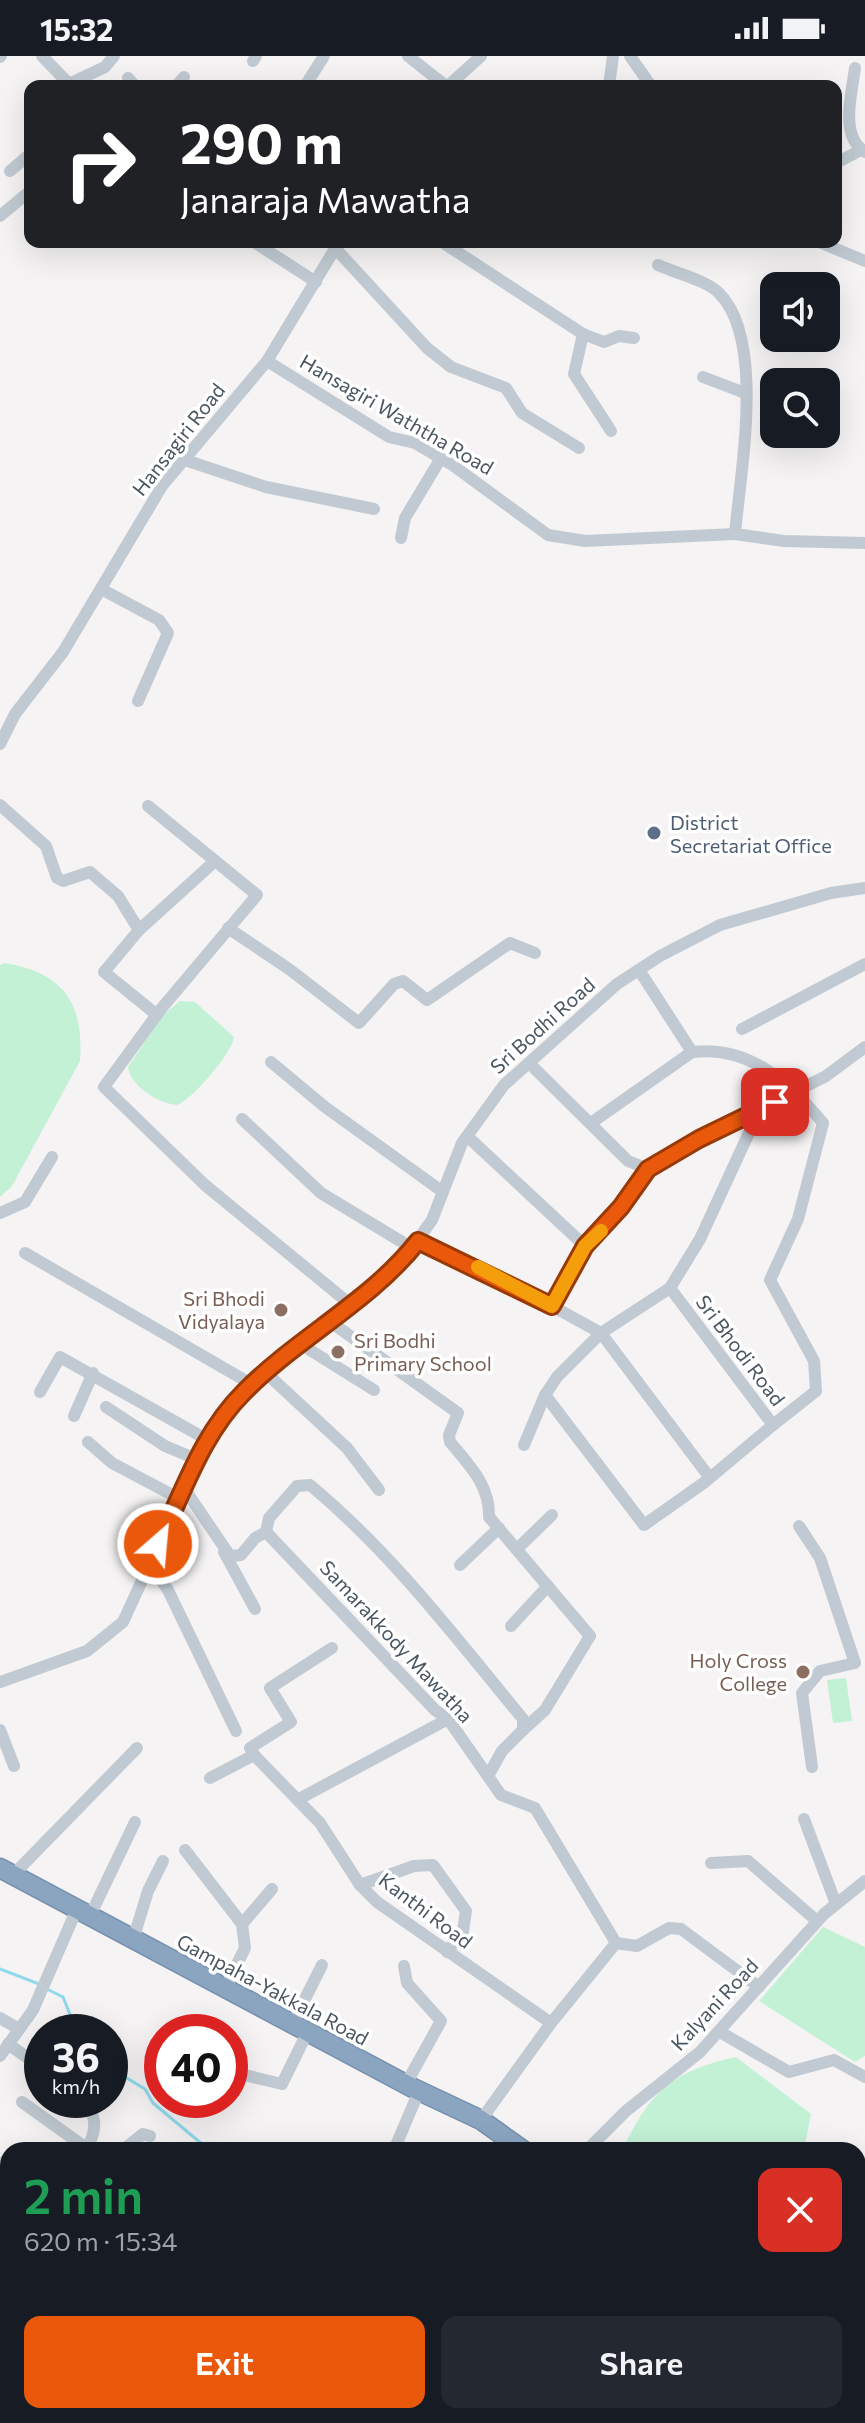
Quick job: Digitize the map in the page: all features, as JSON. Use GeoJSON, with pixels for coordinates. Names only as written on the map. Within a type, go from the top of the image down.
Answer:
{"type":"FeatureCollection","features":[{"type":"Feature","properties":{"kind":"highway","name":"Gampaha-Yakkala Road"},"geometry":{"type":"LineString","coordinates":[[7,1871],[225,1989],[481,2120],[512,2142]]}},
{"type":"Feature","properties":{"kind":"street"},"geometry":{"type":"LineString","coordinates":[[42,56],[65,80]]}},
{"type":"Feature","properties":{"kind":"street"},"geometry":{"type":"LineString","coordinates":[[80,80],[105,67],[114,56]]}},
{"type":"Feature","properties":{"kind":"street"},"geometry":{"type":"LineString","coordinates":[[309,80],[324,56]]}},
{"type":"Feature","properties":{"kind":"street"},"geometry":{"type":"LineString","coordinates":[[408,56],[442,80]]}},
{"type":"Feature","properties":{"kind":"street"},"geometry":{"type":"LineString","coordinates":[[455,80],[481,56]]}},
{"type":"Feature","properties":{"kind":"street"},"geometry":{"type":"LineString","coordinates":[[610,80],[613,56]]}},
{"type":"Feature","properties":{"kind":"street"},"geometry":{"type":"LineString","coordinates":[[630,56],[647,80]]}},
{"type":"Feature","properties":{"kind":"street"},"geometry":{"type":"LineString","coordinates":[[842,160],[863,151],[849,125],[855,68]]}},
{"type":"Feature","properties":{"kind":"street"},"geometry":{"type":"LineString","coordinates":[[10,171],[24,159]]}},
{"type":"Feature","properties":{"kind":"street"},"geometry":{"type":"LineString","coordinates":[[0,216],[24,196]]}},
{"type":"Feature","properties":{"kind":"street"},"geometry":{"type":"LineString","coordinates":[[263,248],[316,282]]}},
{"type":"Feature","properties":{"kind":"street","name":"Hansagiri Road"},"geometry":{"type":"LineString","coordinates":[[0,744],[15,714],[63,652],[103,590],[137,526],[182,459],[267,361],[335,248]]}},
{"type":"Feature","properties":{"kind":"street"},"geometry":{"type":"LineString","coordinates":[[340,248],[427,348],[451,367],[506,388],[522,413],[579,448]]}},
{"type":"Feature","properties":{"kind":"street"},"geometry":{"type":"LineString","coordinates":[[451,248],[583,334],[604,342],[619,336],[634,338]]}},
{"type":"Feature","properties":{"kind":"street"},"geometry":{"type":"LineString","coordinates":[[834,248],[865,261]]}},
{"type":"Feature","properties":{"kind":"street"},"geometry":{"type":"LineString","coordinates":[[658,265],[718,292],[736,317],[746,376],[735,534]]}},
{"type":"Feature","properties":{"kind":"street"},"geometry":{"type":"LineString","coordinates":[[583,334],[574,374],[611,431]]}},
{"type":"Feature","properties":{"kind":"street","name":"Hansagiri Waththa Road"},"geometry":{"type":"LineString","coordinates":[[267,361],[389,437],[415,443],[441,458],[548,535],[585,541],[735,534],[784,541],[865,543]]}},
{"type":"Feature","properties":{"kind":"street"},"geometry":{"type":"LineString","coordinates":[[703,377],[745,393]]}},
{"type":"Feature","properties":{"kind":"street"},"geometry":{"type":"LineString","coordinates":[[401,538],[405,518],[441,458]]}},
{"type":"Feature","properties":{"kind":"street"},"geometry":{"type":"LineString","coordinates":[[182,459],[266,487],[374,509]]}},
{"type":"Feature","properties":{"kind":"street"},"geometry":{"type":"LineString","coordinates":[[103,590],[159,620],[168,633],[138,701]]}},
{"type":"Feature","properties":{"kind":"street"},"geometry":{"type":"LineString","coordinates":[[0,805],[46,846],[57,878],[63,881],[90,872],[118,896],[139,930]]}},
{"type":"Feature","properties":{"kind":"street"},"geometry":{"type":"LineString","coordinates":[[148,806],[257,895],[157,1015],[104,1087],[205,1185],[351,1305]]}},
{"type":"Feature","properties":{"kind":"street"},"geometry":{"type":"LineString","coordinates":[[157,1015],[104,972],[139,930],[215,861]]}},
{"type":"Feature","properties":{"kind":"street","name":"Sri Bodhi Road"},"geometry":{"type":"LineString","coordinates":[[0,1682],[87,1651],[123,1622],[206,1439],[265,1372],[332,1323],[415,1244],[443,1192],[467,1136],[504,1085],[581,1014],[639,970],[720,925],[831,893],[865,888]]}},
{"type":"Feature","properties":{"kind":"street"},"geometry":{"type":"LineString","coordinates":[[228,928],[359,1023],[394,984],[403,981],[427,1000],[510,943],[535,953]]}},
{"type":"Feature","properties":{"kind":"street"},"geometry":{"type":"LineString","coordinates":[[742,1029],[865,964]]}},
{"type":"Feature","properties":{"kind":"street"},"geometry":{"type":"LineString","coordinates":[[591,1123],[692,1052],[639,970]]}},
{"type":"Feature","properties":{"kind":"street"},"geometry":{"type":"LineString","coordinates":[[552,1306],[585,1246],[621,1207],[648,1169],[826,1076],[865,1047]]}},
{"type":"Feature","properties":{"kind":"street","name":"Sri Bhodi Road"},"geometry":{"type":"LineString","coordinates":[[692,1052],[717,1049],[736,1054],[769,1072],[823,1123],[798,1219],[770,1280],[814,1361],[816,1391],[773,1425],[670,1288],[700,1239],[760,1109]]}},
{"type":"Feature","properties":{"kind":"street"},"geometry":{"type":"LineString","coordinates":[[271,1062],[325,1107],[443,1192]]}},
{"type":"Feature","properties":{"kind":"street"},"geometry":{"type":"LineString","coordinates":[[530,1064],[628,1161],[648,1169]]}},
{"type":"Feature","properties":{"kind":"street"},"geometry":{"type":"LineString","coordinates":[[242,1119],[321,1193],[415,1244],[552,1306],[601,1333],[710,1478]]}},
{"type":"Feature","properties":{"kind":"street"},"geometry":{"type":"LineString","coordinates":[[467,1136],[585,1246]]}},
{"type":"Feature","properties":{"kind":"street"},"geometry":{"type":"LineString","coordinates":[[0,1213],[25,1202],[52,1157]]}},
{"type":"Feature","properties":{"kind":"street"},"geometry":{"type":"LineString","coordinates":[[25,1253],[253,1385]]}},
{"type":"Feature","properties":{"kind":"street"},"geometry":{"type":"LineString","coordinates":[[524,1445],[545,1395],[557,1377],[601,1333],[670,1288]]}},
{"type":"Feature","properties":{"kind":"street"},"geometry":{"type":"LineString","coordinates":[[332,1323],[458,1413],[449,1435],[450,1442],[478,1476],[489,1501],[489,1517],[590,1636],[559,1691],[502,1751],[488,1776]]}},
{"type":"Feature","properties":{"kind":"street"},"geometry":{"type":"LineString","coordinates":[[302,1345],[374,1390]]}},
{"type":"Feature","properties":{"kind":"street"},"geometry":{"type":"LineString","coordinates":[[40,1392],[60,1357],[206,1439]]}},
{"type":"Feature","properties":{"kind":"street"},"geometry":{"type":"LineString","coordinates":[[265,1372],[347,1448],[379,1490]]}},
{"type":"Feature","properties":{"kind":"street"},"geometry":{"type":"LineString","coordinates":[[74,1416],[93,1373]]}},
{"type":"Feature","properties":{"kind":"street"},"geometry":{"type":"LineString","coordinates":[[545,1395],[644,1525],[710,1478],[773,1425]]}},
{"type":"Feature","properties":{"kind":"street"},"geometry":{"type":"LineString","coordinates":[[106,1407],[165,1446],[196,1459]]}},
{"type":"Feature","properties":{"kind":"street"},"geometry":{"type":"LineString","coordinates":[[88,1442],[112,1463],[182,1493],[223,1550],[255,1609]]}},
{"type":"Feature","properties":{"kind":"street"},"geometry":{"type":"LineString","coordinates":[[223,1550],[236,1558],[261,1533],[266,1532],[269,1518],[297,1486],[310,1485],[338,1508],[437,1611],[523,1719],[523,1730]]}},
{"type":"Feature","properties":{"kind":"street"},"geometry":{"type":"LineString","coordinates":[[517,1549],[552,1515]]}},
{"type":"Feature","properties":{"kind":"street"},"geometry":{"type":"LineString","coordinates":[[799,1526],[820,1558],[860,1662],[820,1671],[802,1693],[812,1767]]}},
{"type":"Feature","properties":{"kind":"street"},"geometry":{"type":"LineString","coordinates":[[460,1565],[499,1528]]}},
{"type":"Feature","properties":{"kind":"street","name":"Samarakkody Mawatha"},"geometry":{"type":"LineString","coordinates":[[266,1532],[435,1710],[448,1719],[501,1795],[535,1808],[616,1943]]}},
{"type":"Feature","properties":{"kind":"street"},"geometry":{"type":"LineString","coordinates":[[150,1565],[168,1590],[236,1731]]}},
{"type":"Feature","properties":{"kind":"street"},"geometry":{"type":"LineString","coordinates":[[511,1626],[548,1586]]}},
{"type":"Feature","properties":{"kind":"street"},"geometry":{"type":"LineString","coordinates":[[210,1778],[254,1755],[250,1748],[291,1722],[270,1688],[332,1648]]}},
{"type":"Feature","properties":{"kind":"street"},"geometry":{"type":"LineString","coordinates":[[299,1799],[448,1719]]}},
{"type":"Feature","properties":{"kind":"street"},"geometry":{"type":"LineString","coordinates":[[1,1736],[14,1766]]}},
{"type":"Feature","properties":{"kind":"street"},"geometry":{"type":"LineString","coordinates":[[7,1871],[137,1748]]}},
{"type":"Feature","properties":{"kind":"street","name":"Kanthi Road"},"geometry":{"type":"LineString","coordinates":[[254,1755],[320,1823],[360,1885],[377,1902],[551,2023]]}},
{"type":"Feature","properties":{"kind":"street"},"geometry":{"type":"LineString","coordinates":[[804,1819],[836,1904]]}},
{"type":"Feature","properties":{"kind":"street"},"geometry":{"type":"LineString","coordinates":[[0,2056],[53,1971],[135,1822]]}},
{"type":"Feature","properties":{"kind":"street"},"geometry":{"type":"LineString","coordinates":[[185,1850],[242,1924],[245,1948],[225,1989]]}},
{"type":"Feature","properties":{"kind":"street"},"geometry":{"type":"LineString","coordinates":[[133,1940],[148,1891],[163,1861]]}},
{"type":"Feature","properties":{"kind":"street"},"geometry":{"type":"LineString","coordinates":[[711,1863],[748,1861],[817,1921]]}},
{"type":"Feature","properties":{"kind":"street"},"geometry":{"type":"LineString","coordinates":[[360,1885],[414,1866],[433,1865],[466,1911],[463,1931],[447,1952]]}},
{"type":"Feature","properties":{"kind":"street","name":"Kalyani Road"},"geometry":{"type":"LineString","coordinates":[[595,2142],[616,2120],[677,2072],[720,2032],[817,1921],[865,1881]]}},
{"type":"Feature","properties":{"kind":"street"},"geometry":{"type":"LineString","coordinates":[[242,1924],[272,1889]]}},
{"type":"Feature","properties":{"kind":"street"},"geometry":{"type":"LineString","coordinates":[[481,2120],[551,2023],[616,1943],[637,1946],[669,1928],[681,1929],[759,1987]]}},
{"type":"Feature","properties":{"kind":"street"},"geometry":{"type":"LineString","coordinates":[[248,2076],[282,2084],[322,1965]]}},
{"type":"Feature","properties":{"kind":"street"},"geometry":{"type":"LineString","coordinates":[[396,2142],[412,2087],[441,2021],[407,1983],[404,1966]]}},
{"type":"Feature","properties":{"kind":"street"},"geometry":{"type":"LineString","coordinates":[[0,2018],[19,2029]]}},
{"type":"Feature","properties":{"kind":"street"},"geometry":{"type":"LineString","coordinates":[[720,2032],[789,2072],[834,2060],[865,2077]]}},
{"type":"Feature","properties":{"kind":"street"},"geometry":{"type":"LineString","coordinates":[[8,2044],[24,2055]]}},
{"type":"Feature","properties":{"kind":"street"},"geometry":{"type":"LineString","coordinates":[[22,2102],[78,2142]]}},
{"type":"Feature","properties":{"kind":"street"},"geometry":{"type":"LineString","coordinates":[[91,2142],[96,2129],[93,2118]]}},
{"type":"Feature","properties":{"kind":"street"},"geometry":{"type":"LineString","coordinates":[[133,2142],[143,2134],[150,2136]]}},
{"type":"Feature","properties":{"kind":"green space"},"geometry":{"type":"Polygon","coordinates":[[[5,963],[42,974],[66,994],[78,1022],[80,1061],[12,1186],[0,1197],[0,965],[5,963]]]}},
{"type":"Feature","properties":{"kind":"green space"},"geometry":{"type":"Polygon","coordinates":[[[180,1001],[195,1002],[234,1037],[211,1075],[177,1105],[146,1093],[134,1081],[128,1067],[163,1015],[180,1001]]]}},
{"type":"Feature","properties":{"kind":"green space"},"geometry":{"type":"Polygon","coordinates":[[[846,1678],[852,1721],[833,1723],[827,1680],[846,1678]]]}},
{"type":"Feature","properties":{"kind":"green space"},"geometry":{"type":"Polygon","coordinates":[[[823,1927],[865,1947],[865,2056],[855,2062],[759,2001],[823,1927]]]}},
{"type":"Feature","properties":{"kind":"green space"},"geometry":{"type":"Polygon","coordinates":[[[736,2057],[811,2114],[806,2142],[626,2142],[643,2112],[666,2086],[715,2062],[736,2057]]]}},
{"type":"Feature","properties":{"kind":"waterway"},"geometry":{"type":"LineString","coordinates":[[0,1969],[39,1984]]}},
{"type":"Feature","properties":{"kind":"waterway"},"geometry":{"type":"LineString","coordinates":[[45,1988],[63,1997],[70,2014]]}},
{"type":"Feature","properties":{"kind":"waterway"},"geometry":{"type":"LineString","coordinates":[[128,2079],[145,2089],[153,2103],[200,2142]]}},
{"type":"Feature","properties":{"kind":"slow traffic"},"geometry":{"type":"LineString","coordinates":[[478,1267],[552,1306],[585,1246],[601,1231]]}},
{"type":"Feature","properties":{"kind":"place","name":"District Secretariat Office"},"geometry":{"type":"Point","coordinates":[654,833]}},
{"type":"Feature","properties":{"kind":"place","name":"Sri Bhodi Vidyalaya"},"geometry":{"type":"Point","coordinates":[281,1310]}},
{"type":"Feature","properties":{"kind":"place","name":"Sri Bodhi Primary School"},"geometry":{"type":"Point","coordinates":[338,1352]}},
{"type":"Feature","properties":{"kind":"place","name":"Holy Cross College"},"geometry":{"type":"Point","coordinates":[803,1672]}},
{"type":"Feature","properties":{"kind":"route"},"geometry":{"type":"LineString","coordinates":[[158,1544],[176,1511],[195,1462],[222,1416],[265,1372],[332,1323],[406,1256],[418,1241],[447,1252],[552,1306],[585,1246],[603,1229],[648,1169],[699,1139],[775,1102]]}}]}
